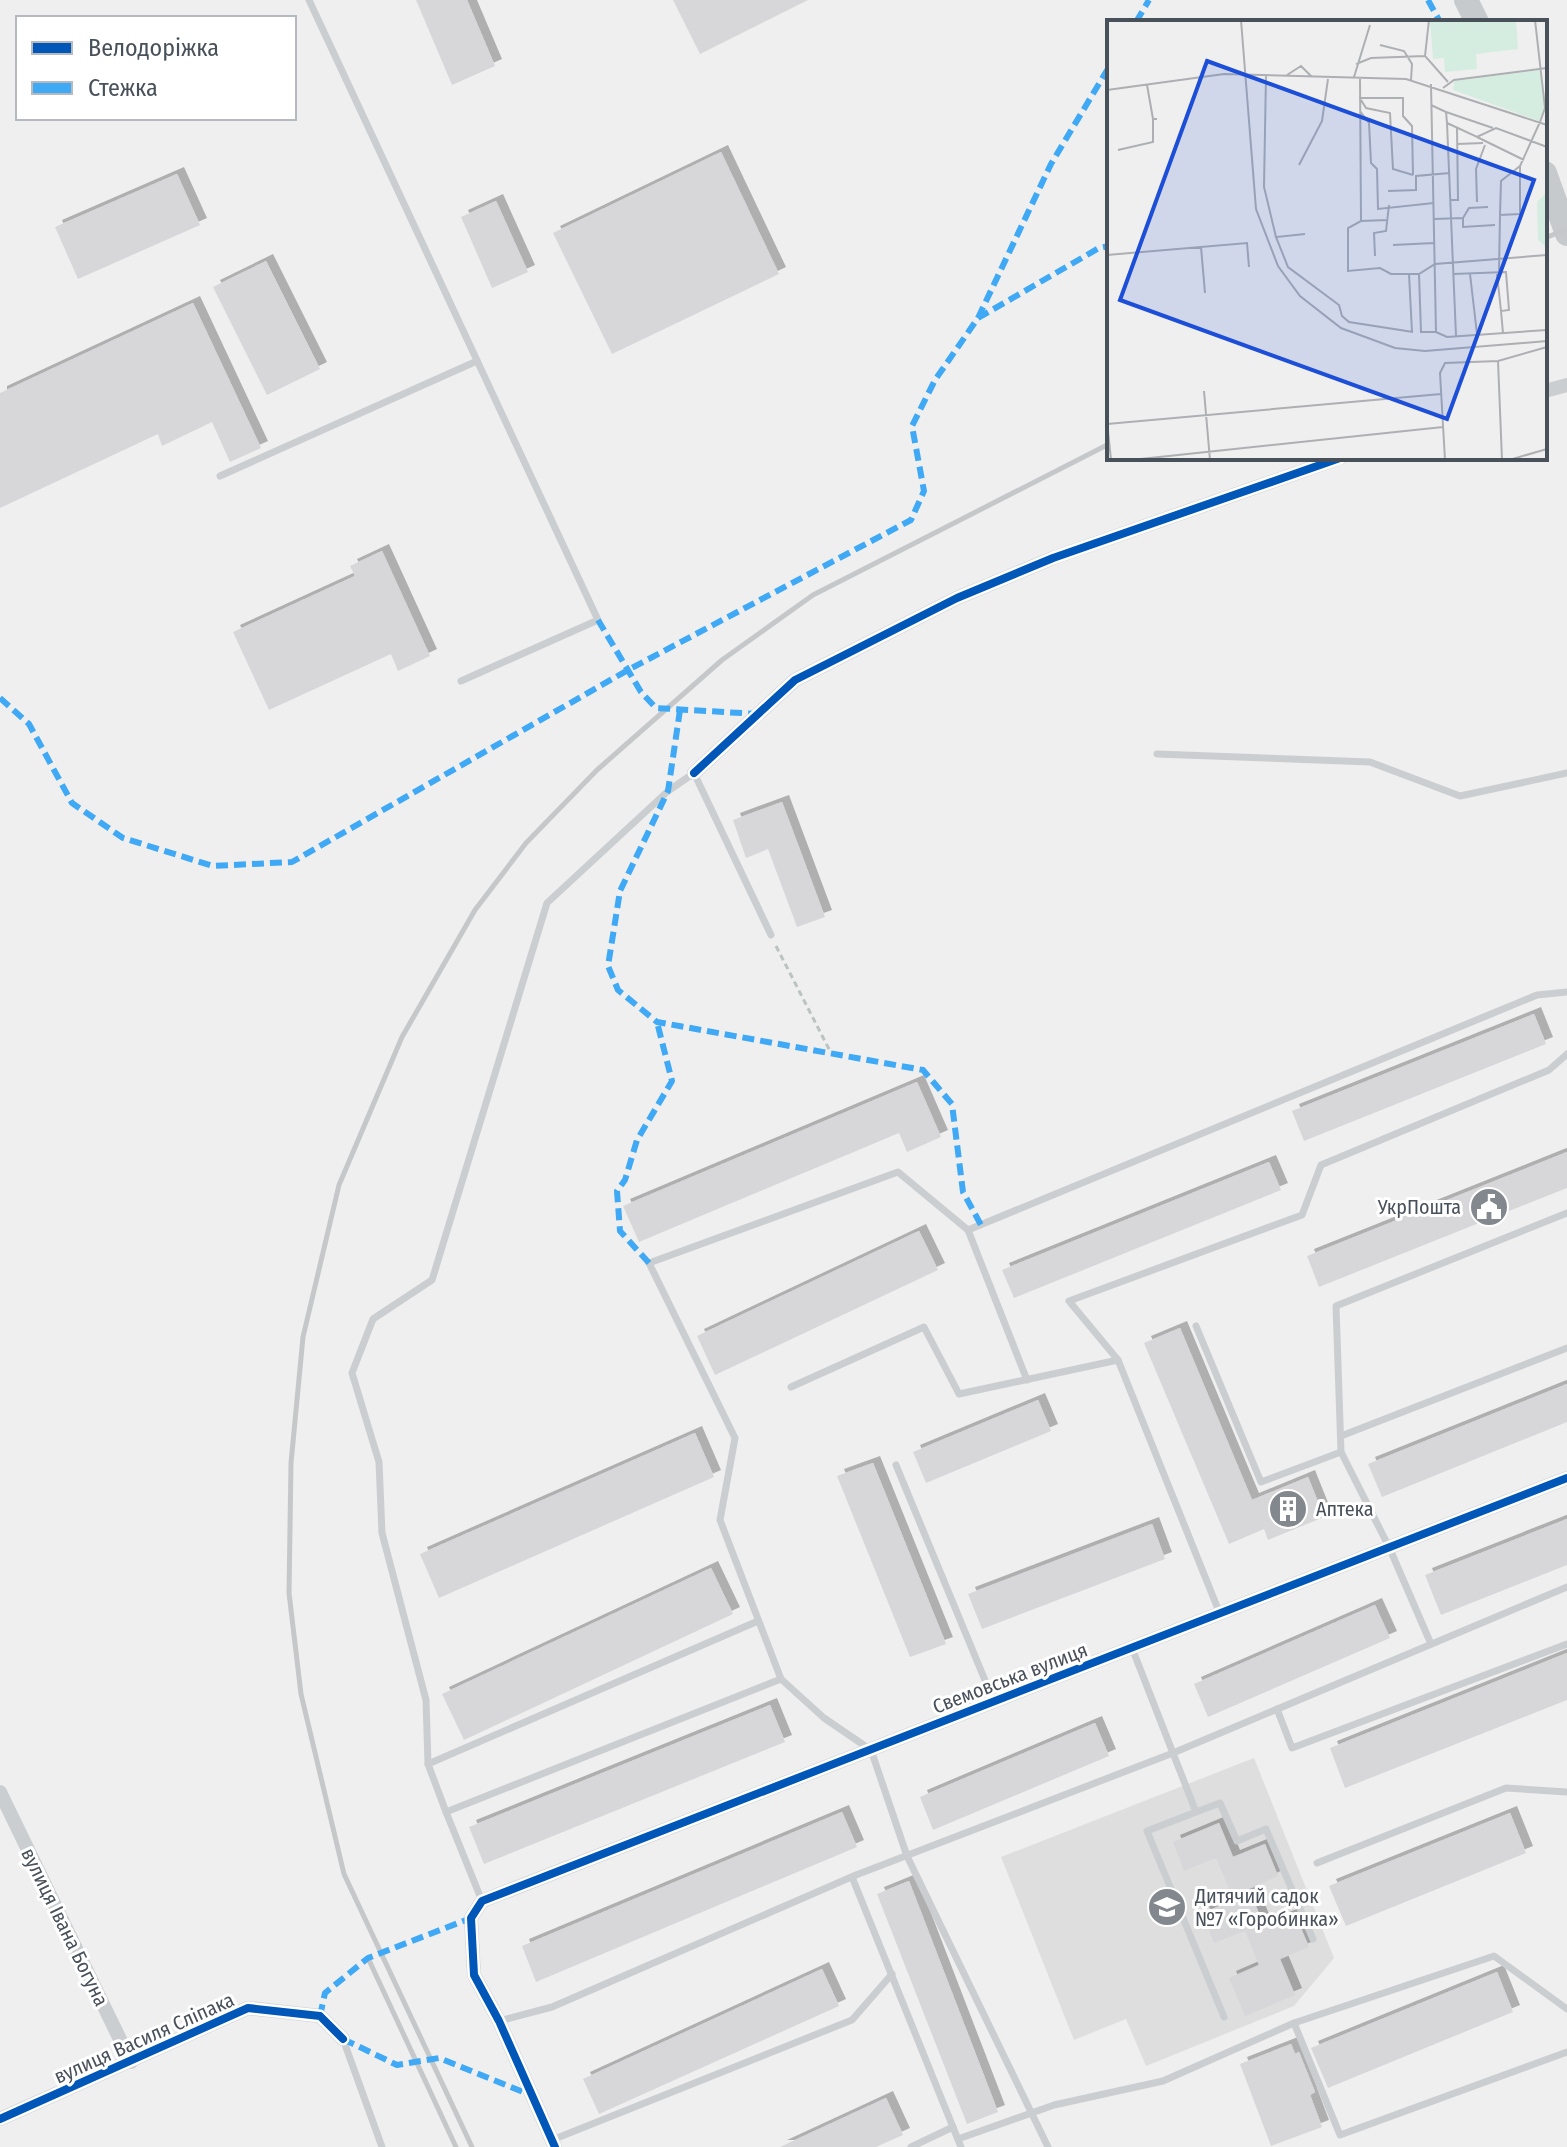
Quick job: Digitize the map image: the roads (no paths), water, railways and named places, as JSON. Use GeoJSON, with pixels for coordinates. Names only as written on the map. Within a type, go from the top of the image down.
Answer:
{"type":"FeatureCollection","features":[{"type":"Feature","properties":{"kind":"main road"},"geometry":{"type":"LineString","coordinates":[[1466,0],[1476,20]]}},
{"type":"Feature","properties":{"kind":"main road"},"geometry":{"type":"LineString","coordinates":[[1547,179],[1566,232]]}},
{"type":"Feature","properties":{"kind":"street"},"geometry":{"type":"LineString","coordinates":[[1547,390],[1567,385]]}},
{"type":"Feature","properties":{"kind":"street"},"geometry":{"type":"LineString","coordinates":[[694,773],[795,680],[957,598],[1053,558],[1334,460]]}},
{"type":"Feature","properties":{"kind":"street","name":"Свемовська вулиця"},"geometry":{"type":"LineString","coordinates":[[482,1901],[1567,1478]]}},
{"type":"Feature","properties":{"kind":"street","name":"вулиця Івана Богуна"},"geometry":{"type":"LineString","coordinates":[[0,1792],[131,2062]]}},
{"type":"Feature","properties":{"kind":"street"},"geometry":{"type":"LineString","coordinates":[[482,1901],[471,1918],[474,1975],[499,2021],[554,2144]]}},
{"type":"Feature","properties":{"kind":"street","name":"вулиця Василя Сліпака"},"geometry":{"type":"LineString","coordinates":[[0,2119],[248,2008],[320,2016],[343,2039]]}},
{"type":"Feature","properties":{"kind":"lane"},"geometry":{"type":"LineString","coordinates":[[309,0],[598,620],[461,681]]}},
{"type":"Feature","properties":{"kind":"lane"},"geometry":{"type":"LineString","coordinates":[[220,476],[477,361]]}},
{"type":"Feature","properties":{"kind":"lane"},"geometry":{"type":"LineString","coordinates":[[1157,754],[1370,762],[1460,796],[1567,773]]}},
{"type":"Feature","properties":{"kind":"lane"},"geometry":{"type":"LineString","coordinates":[[482,1901],[428,1764],[426,1700],[382,1533],[379,1462],[352,1373],[373,1319],[432,1280],[547,903],[668,791],[694,773],[771,935]]}},
{"type":"Feature","properties":{"kind":"lane"},"geometry":{"type":"LineString","coordinates":[[968,1230],[1537,995],[1567,992]]}},
{"type":"Feature","properties":{"kind":"lane"},"geometry":{"type":"LineString","coordinates":[[1220,1614],[1118,1360],[1069,1301],[1302,1215],[1321,1165],[1549,1070],[1567,1054]]}},
{"type":"Feature","properties":{"kind":"lane"},"geometry":{"type":"LineString","coordinates":[[1027,1380],[968,1230],[898,1172],[649,1263],[735,1438],[720,1520],[781,1679],[824,1718],[871,1750],[907,1856],[1048,2147]]}},
{"type":"Feature","properties":{"kind":"lane"},"geometry":{"type":"LineString","coordinates":[[1431,1644],[1389,1547],[1341,1452],[1336,1306],[1567,1213]]}},
{"type":"Feature","properties":{"kind":"lane"},"geometry":{"type":"LineString","coordinates":[[1196,1326],[1261,1482],[1341,1452]]}},
{"type":"Feature","properties":{"kind":"lane"},"geometry":{"type":"LineString","coordinates":[[791,1387],[924,1327],[959,1394],[1118,1360]]}},
{"type":"Feature","properties":{"kind":"lane"},"geometry":{"type":"LineString","coordinates":[[1341,1436],[1567,1348]]}},
{"type":"Feature","properties":{"kind":"lane"},"geometry":{"type":"LineString","coordinates":[[896,1465],[994,1702]]}},
{"type":"Feature","properties":{"kind":"lane"},"geometry":{"type":"LineString","coordinates":[[499,2021],[552,2007],[852,1877],[1173,1753],[1567,1587]]}},
{"type":"Feature","properties":{"kind":"lane"},"geometry":{"type":"LineString","coordinates":[[428,1764],[758,1621]]}},
{"type":"Feature","properties":{"kind":"lane"},"geometry":{"type":"LineString","coordinates":[[1277,1709],[1292,1748],[1567,1644]]}},
{"type":"Feature","properties":{"kind":"lane"},"geometry":{"type":"LineString","coordinates":[[1132,1648],[1196,1812]]}},
{"type":"Feature","properties":{"kind":"lane"},"geometry":{"type":"LineString","coordinates":[[446,1812],[781,1679]]}},
{"type":"Feature","properties":{"kind":"lane"},"geometry":{"type":"LineString","coordinates":[[1317,1863],[1506,1788],[1567,1792]]}},
{"type":"Feature","properties":{"kind":"lane"},"geometry":{"type":"LineString","coordinates":[[1224,2017],[1147,1831],[1220,1803],[1237,1841],[1266,1829],[1313,1939]]}},
{"type":"Feature","properties":{"kind":"lane"},"geometry":{"type":"LineString","coordinates":[[852,1877],[959,2143],[1054,2105],[1163,2081],[1294,2023],[1494,1956],[1567,2009]]}},
{"type":"Feature","properties":{"kind":"lane"},"geometry":{"type":"LineString","coordinates":[[554,2144],[852,2020],[892,1974]]}},
{"type":"Feature","properties":{"kind":"lane"},"geometry":{"type":"LineString","coordinates":[[1294,2023],[1340,2135],[1567,2052]]}},
{"type":"Feature","properties":{"kind":"lane"},"geometry":{"type":"LineString","coordinates":[[343,2039],[382,2147]]}},
{"type":"Feature","properties":{"kind":"lane"},"geometry":{"type":"LineString","coordinates":[[911,2147],[953,2127]]}},
{"type":"Feature","properties":{"kind":"railway"},"geometry":{"type":"LineString","coordinates":[[1547,237],[1567,229]]}},
{"type":"Feature","properties":{"kind":"railway"},"geometry":{"type":"LineString","coordinates":[[472,2147],[344,1874],[301,1694],[289,1593],[291,1463],[303,1337],[339,1185],[402,1037],[475,910],[526,843],[597,770],[722,660],[813,595],[1107,445]]}},
{"type":"Feature","properties":{"kind":"railway"},"geometry":{"type":"LineString","coordinates":[[368,1958],[456,2147]]}},
{"type":"Feature","properties":{"kind":"place","name":"УкрПошта"},"geometry":{"type":"Point","coordinates":[1489,1207]}},
{"type":"Feature","properties":{"kind":"place","name":"Аптека"},"geometry":{"type":"Point","coordinates":[1288,1509]}},
{"type":"Feature","properties":{"kind":"place","name":"Дитячий садок №7 «Горобинка»"},"geometry":{"type":"Point","coordinates":[1167,1907]}}]}
